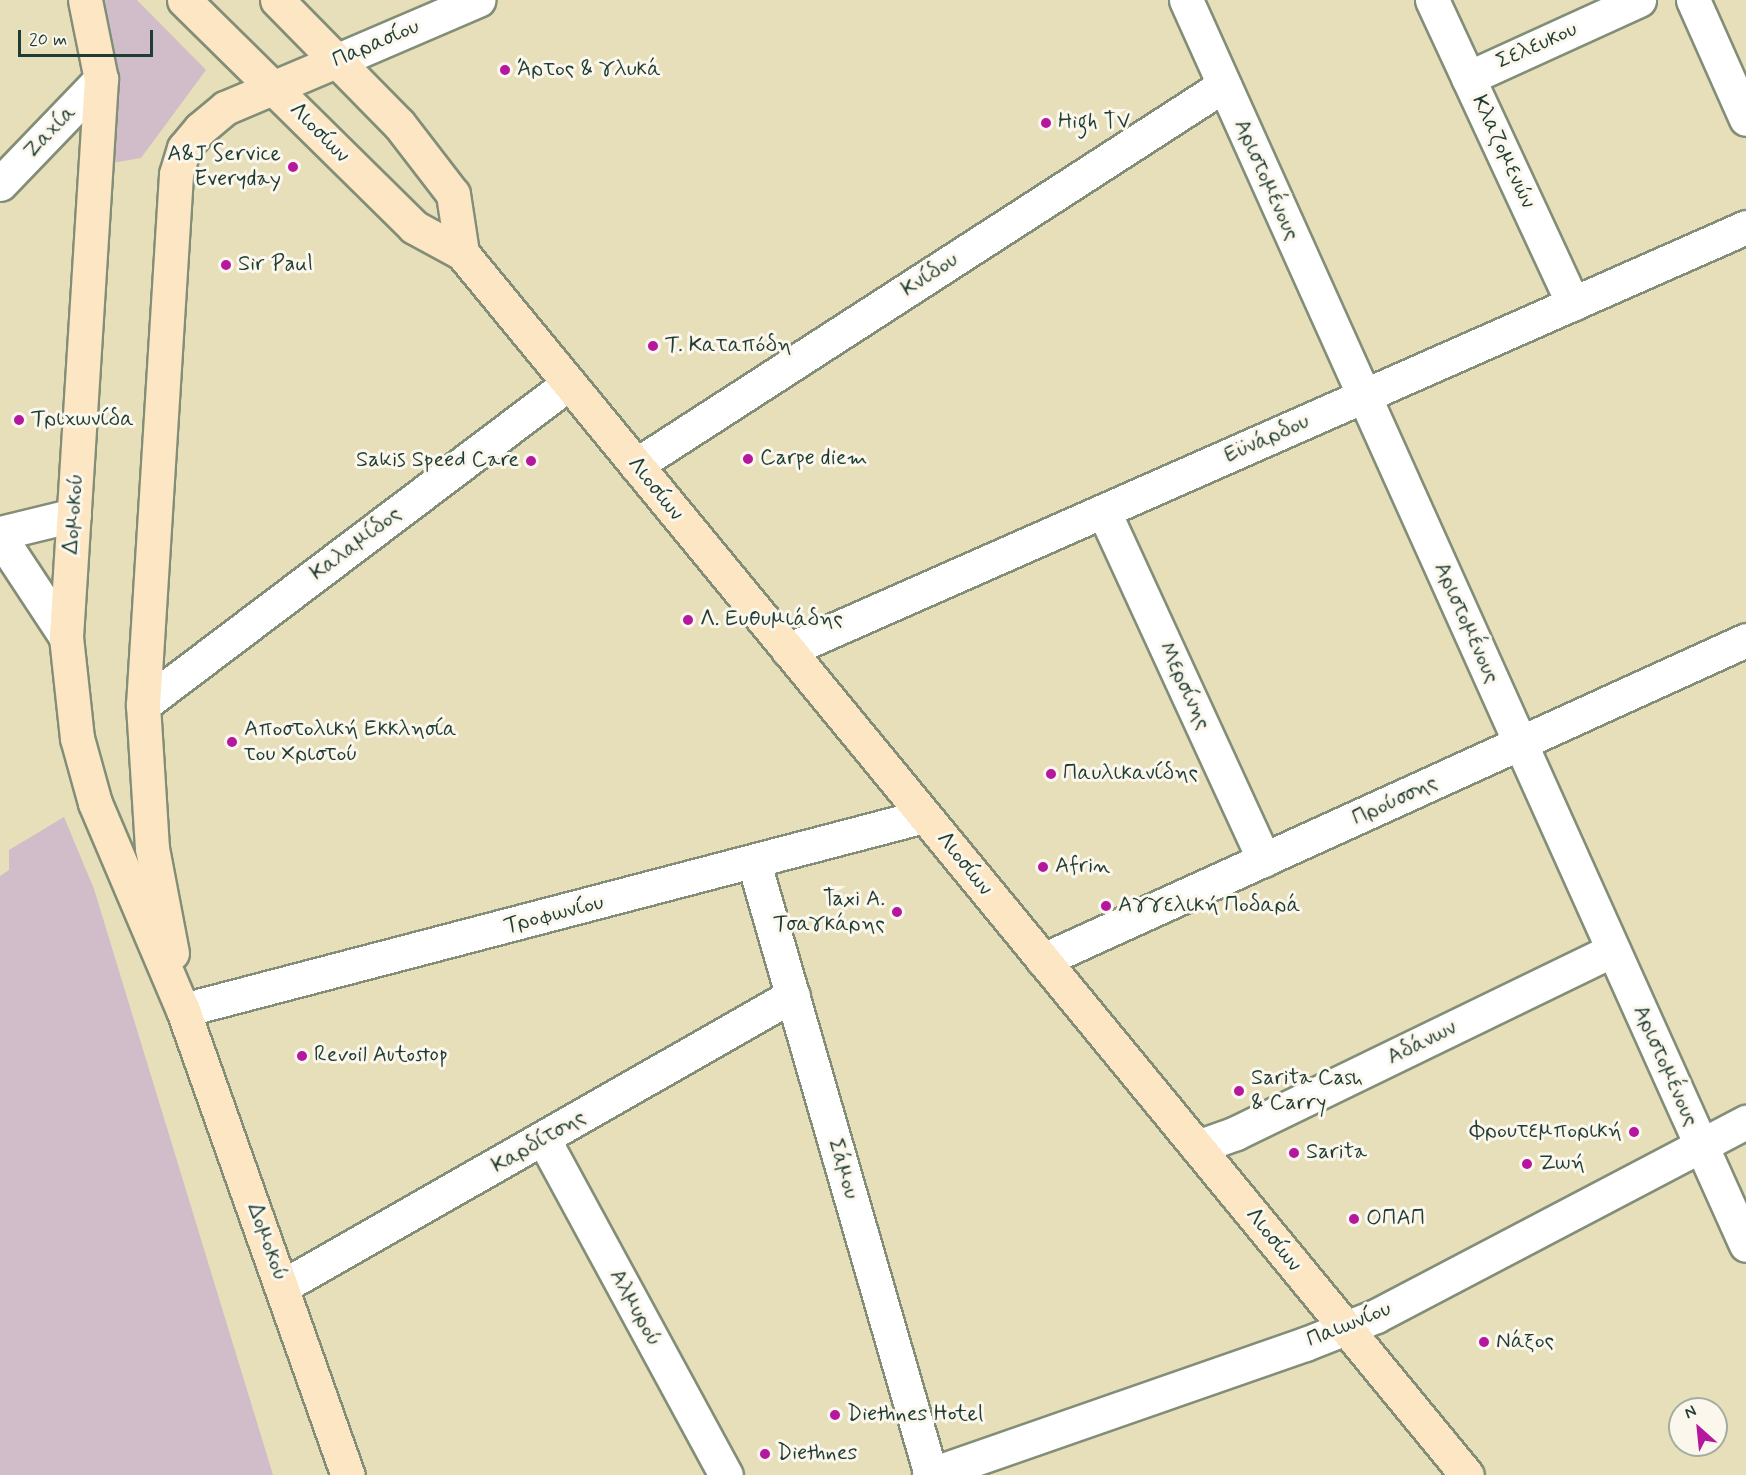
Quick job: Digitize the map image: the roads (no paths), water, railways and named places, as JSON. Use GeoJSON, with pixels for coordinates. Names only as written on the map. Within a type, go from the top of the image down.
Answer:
{"type":"FeatureCollection","features":[{"type":"Feature","properties":{"kind":"main road","name":"Δομοκού"},"geometry":{"type":"LineString","coordinates":[[85,0],[101,80],[66,637],[77,738],[95,803],[183,1010],[283,1286],[348,1475]]}},
{"type":"Feature","properties":{"kind":"main road","name":"Λιοσίων"},"geometry":{"type":"LineString","coordinates":[[184,0],[414,227],[462,253],[1467,1475]]}},
{"type":"Feature","properties":{"kind":"main road"},"geometry":{"type":"LineString","coordinates":[[277,0],[399,124],[453,194],[462,253]]}},
{"type":"Feature","properties":{"kind":"main road","name":"Παρασίου"},"geometry":{"type":"LineString","coordinates":[[273,88],[336,61]]}},
{"type":"Feature","properties":{"kind":"main road","name":"Δομοκού"},"geometry":{"type":"LineString","coordinates":[[183,1010],[152,848],[143,705],[176,174],[184,148],[200,129],[225,108],[273,88]]}},
{"type":"Feature","properties":{"kind":"street","name":"Παρασίου"},"geometry":{"type":"LineString","coordinates":[[336,61],[478,0]]}},
{"type":"Feature","properties":{"kind":"street","name":"Αριστομένους"},"geometry":{"type":"LineString","coordinates":[[1186,0],[1746,1245]]}},
{"type":"Feature","properties":{"kind":"street","name":"Κλαζομενών"},"geometry":{"type":"LineString","coordinates":[[1432,0],[1573,304]]}},
{"type":"Feature","properties":{"kind":"street","name":"Σελευκου"},"geometry":{"type":"LineString","coordinates":[[1468,78],[1639,0]]}},
{"type":"Feature","properties":{"kind":"street"},"geometry":{"type":"LineString","coordinates":[[1693,0],[1746,119]]}},
{"type":"Feature","properties":{"kind":"street","name":"Ζαχία"},"geometry":{"type":"LineString","coordinates":[[0,184],[101,80]]}},
{"type":"Feature","properties":{"kind":"street","name":"Κνίδου"},"geometry":{"type":"LineString","coordinates":[[636,465],[1224,86]]}},
{"type":"Feature","properties":{"kind":"street","name":"Εϋνάρδου"},"geometry":{"type":"LineString","coordinates":[[788,650],[1746,227]]}},
{"type":"Feature","properties":{"kind":"street","name":"Καλαμίδος"},"geometry":{"type":"LineString","coordinates":[[143,705],[568,383]]}},
{"type":"Feature","properties":{"kind":"street","name":"Μερσίνης"},"geometry":{"type":"LineString","coordinates":[[1104,512],[1264,861]]}},
{"type":"Feature","properties":{"kind":"street"},"geometry":{"type":"LineString","coordinates":[[66,637],[0,535],[74,515]]}},
{"type":"Feature","properties":{"kind":"street","name":"Προύσσης"},"geometry":{"type":"LineString","coordinates":[[1043,960],[1746,640]]}},
{"type":"Feature","properties":{"kind":"street","name":"Τροφωνίου"},"geometry":{"type":"LineString","coordinates":[[183,1010],[754,863],[924,816]]}},
{"type":"Feature","properties":{"kind":"street","name":"Σάμου"},"geometry":{"type":"LineString","coordinates":[[754,863],[930,1475]]}},
{"type":"Feature","properties":{"kind":"street","name":"Αδάνων"},"geometry":{"type":"LineString","coordinates":[[1197,1147],[1236,1133],[1613,950]]}},
{"type":"Feature","properties":{"kind":"street","name":"Καρδίτσης"},"geometry":{"type":"LineString","coordinates":[[283,1286],[544,1140],[793,995]]}},
{"type":"Feature","properties":{"kind":"street","name":"Παιωνίου"},"geometry":{"type":"LineString","coordinates":[[930,1475],[1345,1327],[1410,1300],[1746,1122]]}},
{"type":"Feature","properties":{"kind":"street","name":"Αλμυρού"},"geometry":{"type":"LineString","coordinates":[[544,1140],[726,1475]]}},
{"type":"Feature","properties":{"kind":"place","name":"Άρτος & γλυκά"},"geometry":{"type":"Point","coordinates":[505,70]}},
{"type":"Feature","properties":{"kind":"place","name":"High TV"},"geometry":{"type":"Point","coordinates":[1046,123]}},
{"type":"Feature","properties":{"kind":"place","name":"A&J Service Everyday"},"geometry":{"type":"Point","coordinates":[293,167]}},
{"type":"Feature","properties":{"kind":"place","name":"Sir Paul"},"geometry":{"type":"Point","coordinates":[226,265]}},
{"type":"Feature","properties":{"kind":"place","name":"Τ. Καταπόδη"},"geometry":{"type":"Point","coordinates":[653,346]}},
{"type":"Feature","properties":{"kind":"place","name":"Τριχωνίδα"},"geometry":{"type":"Point","coordinates":[19,420]}},
{"type":"Feature","properties":{"kind":"place","name":"Carpe diem"},"geometry":{"type":"Point","coordinates":[748,459]}},
{"type":"Feature","properties":{"kind":"place","name":"Sakis Speed Care"},"geometry":{"type":"Point","coordinates":[531,461]}},
{"type":"Feature","properties":{"kind":"place","name":"Λ. Ευθυμιάδης"},"geometry":{"type":"Point","coordinates":[688,620]}},
{"type":"Feature","properties":{"kind":"place","name":"Αποστολική Εκκλησία του Χριστού"},"geometry":{"type":"Point","coordinates":[232,742]}},
{"type":"Feature","properties":{"kind":"place","name":"Παυλικανίδης"},"geometry":{"type":"Point","coordinates":[1051,774]}},
{"type":"Feature","properties":{"kind":"place","name":"Afrin"},"geometry":{"type":"Point","coordinates":[1043,867]}},
{"type":"Feature","properties":{"kind":"place","name":"Αγγελική Ποδαρά"},"geometry":{"type":"Point","coordinates":[1106,906]}},
{"type":"Feature","properties":{"kind":"place","name":"Taxi Α. Τσαγκάρης"},"geometry":{"type":"Point","coordinates":[897,912]}},
{"type":"Feature","properties":{"kind":"place","name":"Revoil Autostop"},"geometry":{"type":"Point","coordinates":[302,1056]}},
{"type":"Feature","properties":{"kind":"place","name":"Sarita Cash & Carry"},"geometry":{"type":"Point","coordinates":[1239,1091]}},
{"type":"Feature","properties":{"kind":"place","name":"Φρουτεμπορική"},"geometry":{"type":"Point","coordinates":[1634,1132]}},
{"type":"Feature","properties":{"kind":"place","name":"Sarita"},"geometry":{"type":"Point","coordinates":[1294,1153]}},
{"type":"Feature","properties":{"kind":"place","name":"Ζωή"},"geometry":{"type":"Point","coordinates":[1527,1164]}},
{"type":"Feature","properties":{"kind":"place","name":"ΟΠΑΠ"},"geometry":{"type":"Point","coordinates":[1354,1219]}},
{"type":"Feature","properties":{"kind":"place","name":"Νάξος"},"geometry":{"type":"Point","coordinates":[1484,1342]}},
{"type":"Feature","properties":{"kind":"place","name":"Diethnes Hotel"},"geometry":{"type":"Point","coordinates":[835,1415]}},
{"type":"Feature","properties":{"kind":"place","name":"Diethnes"},"geometry":{"type":"Point","coordinates":[765,1454]}}]}
